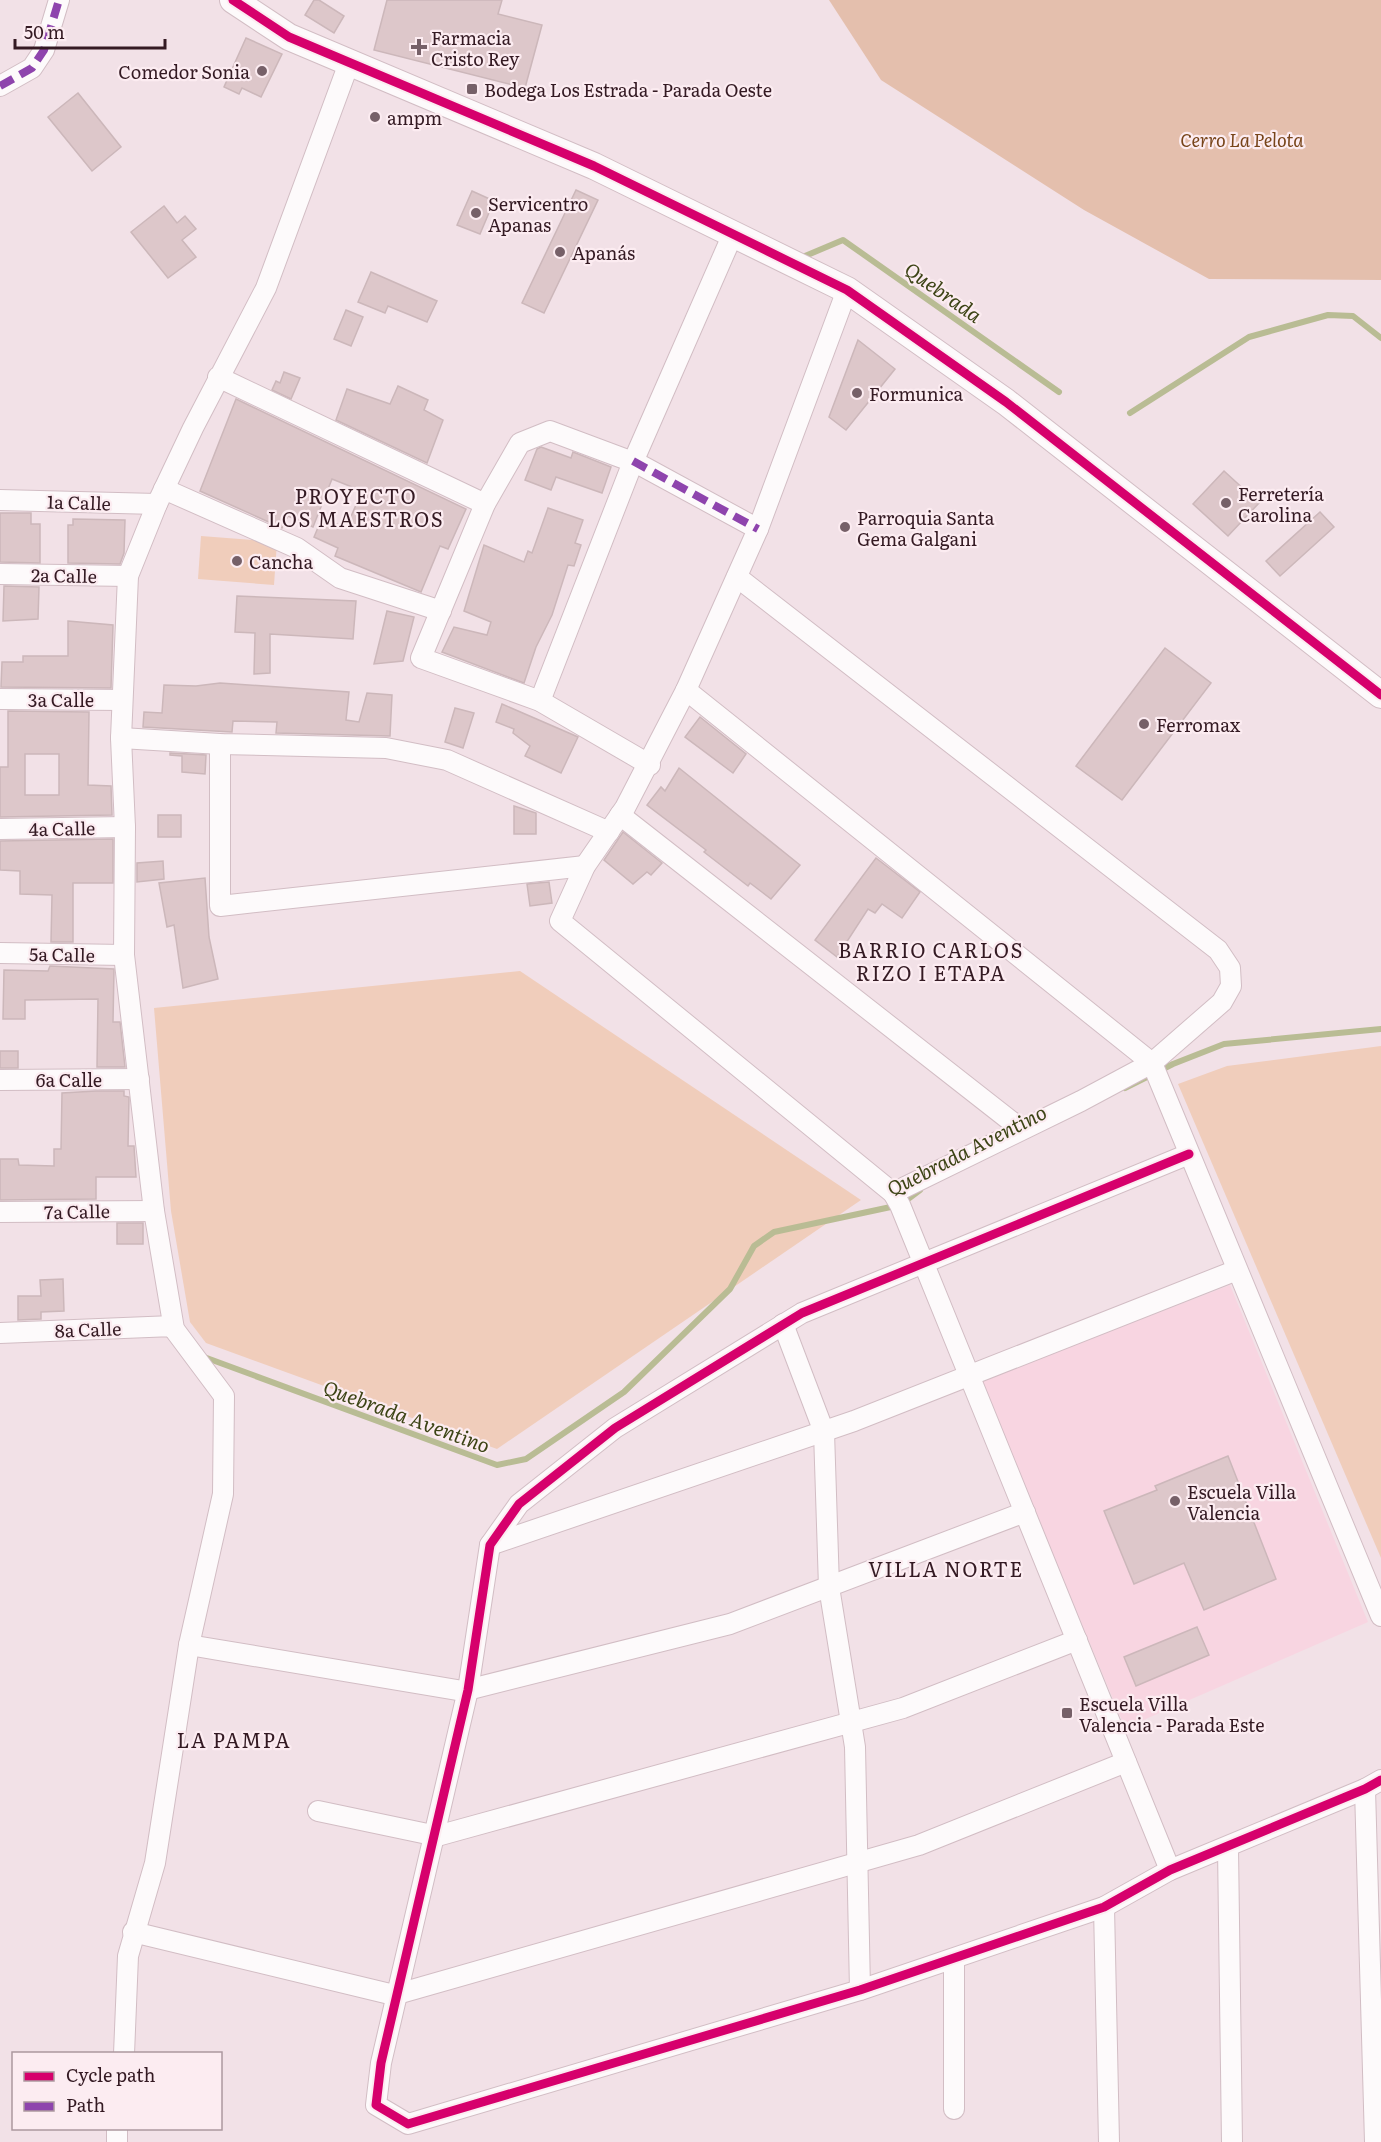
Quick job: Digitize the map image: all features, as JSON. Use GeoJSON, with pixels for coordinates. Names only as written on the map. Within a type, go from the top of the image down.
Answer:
{"type":"FeatureCollection","features":[{"type":"Feature","properties":{"kind":"main road"},"geometry":{"type":"LineString","coordinates":[[233,0],[289,37],[594,166],[732,236],[847,290],[1006,402],[1381,695]]}},
{"type":"Feature","properties":{"kind":"street"},"geometry":{"type":"LineString","coordinates":[[0,86],[32,68],[44,50],[59,0]]}},
{"type":"Feature","properties":{"kind":"street"},"geometry":{"type":"LineString","coordinates":[[124,2052],[128,1956],[133,1932],[155,1863],[189,1645],[222,1494],[224,1396],[174,1329],[154,1211],[124,955],[125,827],[121,738],[129,576],[161,497],[218,378],[266,288],[349,63]]}},
{"type":"Feature","properties":{"kind":"street"},"geometry":{"type":"LineString","coordinates":[[540,701],[633,461],[732,236]]}},
{"type":"Feature","properties":{"kind":"street"},"geometry":{"type":"LineString","coordinates":[[847,290],[758,529],[686,690],[650,765],[620,816],[585,866],[560,921],[893,1193],[900,1204],[1170,1870]]}},
{"type":"Feature","properties":{"kind":"street"},"geometry":{"type":"LineString","coordinates":[[218,378],[485,504]]}},
{"type":"Feature","properties":{"kind":"street"},"geometry":{"type":"LineString","coordinates":[[650,765],[540,701],[421,658],[485,504],[520,443],[550,431],[633,461],[758,529]]}},
{"type":"Feature","properties":{"kind":"street"},"geometry":{"type":"LineString","coordinates":[[161,497],[297,548],[340,578],[441,610]]}},
{"type":"Feature","properties":{"kind":"street","name":"1a Calle"},"geometry":{"type":"LineString","coordinates":[[0,500],[161,497]]}},
{"type":"Feature","properties":{"kind":"street","name":"2a Calle"},"geometry":{"type":"LineString","coordinates":[[0,574],[129,576]]}},
{"type":"Feature","properties":{"kind":"street"},"geometry":{"type":"LineString","coordinates":[[737,577],[1218,950],[1230,968],[1231,986],[1222,1002],[1152,1063],[1081,1101],[893,1193]]}},
{"type":"Feature","properties":{"kind":"street"},"geometry":{"type":"LineString","coordinates":[[686,690],[1152,1063],[1381,1616]]}},
{"type":"Feature","properties":{"kind":"street","name":"3a Calle"},"geometry":{"type":"LineString","coordinates":[[0,699],[122,700]]}},
{"type":"Feature","properties":{"kind":"street"},"geometry":{"type":"LineString","coordinates":[[121,738],[220,744],[386,748],[447,760],[609,831]]}},
{"type":"Feature","properties":{"kind":"street"},"geometry":{"type":"LineString","coordinates":[[220,744],[220,906],[585,866]]}},
{"type":"Feature","properties":{"kind":"street"},"geometry":{"type":"LineString","coordinates":[[620,816],[1021,1129]]}},
{"type":"Feature","properties":{"kind":"street","name":"4a Calle"},"geometry":{"type":"LineString","coordinates":[[0,829],[125,827]]}},
{"type":"Feature","properties":{"kind":"street","name":"5a Calle"},"geometry":{"type":"LineString","coordinates":[[0,953],[124,955]]}},
{"type":"Feature","properties":{"kind":"street","name":"6a Calle"},"geometry":{"type":"LineString","coordinates":[[0,1080],[139,1079]]}},
{"type":"Feature","properties":{"kind":"street"},"geometry":{"type":"LineString","coordinates":[[1189,1154],[802,1313],[615,1428],[519,1504],[490,1545],[468,1690],[381,2063],[376,2105],[408,2124],[860,1990],[1104,1907],[1170,1870],[1228,1848],[1373,1785],[1375,2142]]}},
{"type":"Feature","properties":{"kind":"street","name":"7a Calle"},"geometry":{"type":"LineString","coordinates":[[0,1212],[154,1211]]}},
{"type":"Feature","properties":{"kind":"street"},"geometry":{"type":"LineString","coordinates":[[490,1545],[824,1432],[1237,1270]]}},
{"type":"Feature","properties":{"kind":"street"},"geometry":{"type":"LineString","coordinates":[[783,1324],[824,1432],[829,1587],[855,1747],[860,1990]]}},
{"type":"Feature","properties":{"kind":"street","name":"8a Calle"},"geometry":{"type":"LineString","coordinates":[[0,1333],[172,1326],[174,1329]]}},
{"type":"Feature","properties":{"kind":"street"},"geometry":{"type":"LineString","coordinates":[[189,1645],[463,1691],[730,1624],[1025,1512]]}},
{"type":"Feature","properties":{"kind":"street"},"geometry":{"type":"LineString","coordinates":[[318,1811],[435,1835],[903,1708],[1077,1640]]}},
{"type":"Feature","properties":{"kind":"street"},"geometry":{"type":"LineString","coordinates":[[133,1932],[397,1994],[919,1845],[1126,1762]]}},
{"type":"Feature","properties":{"kind":"street"},"geometry":{"type":"LineString","coordinates":[[1228,1848],[1232,2142]]}},
{"type":"Feature","properties":{"kind":"street"},"geometry":{"type":"LineString","coordinates":[[1104,1907],[1109,2142]]}},
{"type":"Feature","properties":{"kind":"street"},"geometry":{"type":"LineString","coordinates":[[954,1959],[954,2109]]}},
{"type":"Feature","properties":{"kind":"shaded area","name":"Cancha"},"geometry":{"type":"Polygon","coordinates":[[[201,536],[277,542],[274,585],[198,579],[201,536]]]}},
{"type":"Feature","properties":{"kind":"shaded area"},"geometry":{"type":"Polygon","coordinates":[[[520,971],[861,1200],[497,1449],[206,1343],[190,1322],[171,1211],[154,1008],[520,971]]]}},
{"type":"Feature","properties":{"kind":"shaded area"},"geometry":{"type":"Polygon","coordinates":[[[1381,1046],[1381,1558],[1178,1084],[1227,1066],[1381,1046]]]}},
{"type":"Feature","properties":{"kind":"shaded area","name":"Escuela Villa Valencia"},"geometry":{"type":"Polygon","coordinates":[[[1230,1285],[1368,1622],[1125,1728],[981,1381],[1230,1285]]]}},
{"type":"Feature","properties":{"kind":"green space","name":"Cerro La Pelota"},"geometry":{"type":"Polygon","coordinates":[[[829,0],[1381,0],[1381,280],[1209,279],[1084,210],[881,80],[829,0]]]}},
{"type":"Feature","properties":{"kind":"building"},"geometry":{"type":"Polygon","coordinates":[[[314,0],[319,0],[344,16],[334,33],[305,15],[314,0]]]}},
{"type":"Feature","properties":{"kind":"building"},"geometry":{"type":"Polygon","coordinates":[[[387,0],[502,0],[498,14],[542,25],[525,88],[374,50],[387,0]]]}},
{"type":"Feature","properties":{"kind":"building"},"geometry":{"type":"Polygon","coordinates":[[[246,38],[282,54],[261,97],[242,88],[239,94],[224,87],[246,38]]]}},
{"type":"Feature","properties":{"kind":"building"},"geometry":{"type":"Polygon","coordinates":[[[78,93],[121,147],[92,171],[48,117],[78,93]]]}},
{"type":"Feature","properties":{"kind":"building","name":"Apanás"},"geometry":{"type":"Polygon","coordinates":[[[576,190],[598,200],[544,313],[522,303],[576,190]]]}},
{"type":"Feature","properties":{"kind":"building","name":"Servicentro Apanas"},"geometry":{"type":"Polygon","coordinates":[[[472,191],[494,201],[480,234],[457,225],[472,191]]]}},
{"type":"Feature","properties":{"kind":"building"},"geometry":{"type":"Polygon","coordinates":[[[164,206],[177,223],[185,216],[196,229],[182,240],[196,257],[168,278],[131,232],[164,206]]]}},
{"type":"Feature","properties":{"kind":"building"},"geometry":{"type":"Polygon","coordinates":[[[371,272],[437,301],[427,322],[388,306],[385,313],[358,302],[371,272]]]}},
{"type":"Feature","properties":{"kind":"building"},"geometry":{"type":"Polygon","coordinates":[[[346,310],[363,317],[351,346],[334,339],[346,310]]]}},
{"type":"Feature","properties":{"kind":"building","name":"Formunica"},"geometry":{"type":"Polygon","coordinates":[[[858,340],[895,369],[846,430],[829,417],[858,340]]]}},
{"type":"Feature","properties":{"kind":"building"},"geometry":{"type":"Polygon","coordinates":[[[284,372],[300,378],[291,399],[272,390],[276,381],[280,383],[284,372]]]}},
{"type":"Feature","properties":{"kind":"building"},"geometry":{"type":"Polygon","coordinates":[[[398,386],[428,400],[424,410],[443,420],[427,463],[336,420],[347,389],[390,404],[398,386]]]}},
{"type":"Feature","properties":{"kind":"building"},"geometry":{"type":"Polygon","coordinates":[[[236,399],[466,509],[448,549],[440,546],[421,592],[335,556],[338,548],[314,537],[322,518],[346,528],[362,491],[332,479],[313,527],[288,516],[282,528],[200,491],[236,399]]]}},
{"type":"Feature","properties":{"kind":"building"},"geometry":{"type":"Polygon","coordinates":[[[541,447],[571,458],[573,452],[611,467],[602,493],[556,477],[551,490],[525,480],[537,449],[541,447]]]}},
{"type":"Feature","properties":{"kind":"building","name":"Ferretería Carolina"},"geometry":{"type":"Polygon","coordinates":[[[1224,471],[1259,503],[1228,536],[1193,504],[1224,471]]]}},
{"type":"Feature","properties":{"kind":"building"},"geometry":{"type":"Polygon","coordinates":[[[548,508],[583,520],[575,543],[581,545],[574,566],[568,565],[552,615],[536,647],[524,683],[442,652],[454,627],[487,635],[491,622],[464,611],[484,545],[524,562],[528,551],[532,553],[548,508]]]}},
{"type":"Feature","properties":{"kind":"building"},"geometry":{"type":"Polygon","coordinates":[[[1320,512],[1334,527],[1280,576],[1266,561],[1320,512]]]}},
{"type":"Feature","properties":{"kind":"building"},"geometry":{"type":"Polygon","coordinates":[[[0,513],[31,513],[31,524],[40,524],[40,563],[0,562],[0,513]]]}},
{"type":"Feature","properties":{"kind":"building"},"geometry":{"type":"Polygon","coordinates":[[[73,519],[125,520],[124,553],[120,564],[68,563],[68,525],[73,525],[73,519]]]}},
{"type":"Feature","properties":{"kind":"building"},"geometry":{"type":"Polygon","coordinates":[[[4,586],[39,587],[38,619],[3,621],[4,586]]]}},
{"type":"Feature","properties":{"kind":"building"},"geometry":{"type":"Polygon","coordinates":[[[237,596],[356,601],[353,639],[270,634],[270,673],[254,674],[255,633],[235,632],[237,596]]]}},
{"type":"Feature","properties":{"kind":"building"},"geometry":{"type":"Polygon","coordinates":[[[387,611],[414,617],[403,661],[374,664],[387,611]]]}},
{"type":"Feature","properties":{"kind":"building"},"geometry":{"type":"Polygon","coordinates":[[[68,621],[113,625],[111,688],[1,687],[2,662],[23,662],[23,656],[68,656],[68,621]]]}},
{"type":"Feature","properties":{"kind":"building","name":"Ferromax"},"geometry":{"type":"Polygon","coordinates":[[[1165,648],[1211,683],[1122,800],[1076,766],[1165,648]]]}},
{"type":"Feature","properties":{"kind":"building"},"geometry":{"type":"Polygon","coordinates":[[[220,683],[349,692],[346,720],[359,722],[367,693],[392,695],[390,736],[276,733],[277,722],[233,721],[232,732],[143,727],[144,712],[162,713],[164,685],[196,686],[220,683]]]}},
{"type":"Feature","properties":{"kind":"building"},"geometry":{"type":"Polygon","coordinates":[[[502,704],[578,737],[561,773],[525,756],[530,746],[513,733],[514,729],[496,722],[502,704]]]}},
{"type":"Feature","properties":{"kind":"building"},"geometry":{"type":"Polygon","coordinates":[[[455,708],[474,713],[463,748],[445,742],[455,708]]]}},
{"type":"Feature","properties":{"kind":"building"},"geometry":{"type":"Polygon","coordinates":[[[8,711],[89,712],[88,785],[111,786],[112,815],[0,817],[0,767],[8,767],[8,711]],[[25,754],[25,795],[59,795],[59,754],[25,754]]]}},
{"type":"Feature","properties":{"kind":"building"},"geometry":{"type":"Polygon","coordinates":[[[700,717],[746,754],[733,773],[685,737],[700,717]]]}},
{"type":"Feature","properties":{"kind":"building"},"geometry":{"type":"Polygon","coordinates":[[[170,753],[206,755],[205,774],[182,772],[182,756],[170,755],[170,753]]]}},
{"type":"Feature","properties":{"kind":"building"},"geometry":{"type":"Polygon","coordinates":[[[679,768],[800,865],[771,899],[750,883],[748,886],[704,852],[706,850],[647,805],[661,787],[665,791],[679,768]]]}},
{"type":"Feature","properties":{"kind":"building"},"geometry":{"type":"Polygon","coordinates":[[[514,806],[536,813],[536,834],[514,834],[514,806]]]}},
{"type":"Feature","properties":{"kind":"building"},"geometry":{"type":"Polygon","coordinates":[[[158,815],[181,815],[181,837],[158,837],[158,815]]]}},
{"type":"Feature","properties":{"kind":"building"},"geometry":{"type":"Polygon","coordinates":[[[623,832],[662,863],[651,875],[647,872],[633,884],[604,860],[623,832]]]}},
{"type":"Feature","properties":{"kind":"building"},"geometry":{"type":"Polygon","coordinates":[[[113,839],[113,883],[73,883],[73,942],[51,942],[52,895],[20,894],[20,871],[0,870],[0,841],[113,839]]]}},
{"type":"Feature","properties":{"kind":"building"},"geometry":{"type":"Polygon","coordinates":[[[876,858],[920,892],[902,918],[882,904],[875,913],[868,909],[837,957],[815,940],[876,858]]]}},
{"type":"Feature","properties":{"kind":"building"},"geometry":{"type":"Polygon","coordinates":[[[163,861],[164,879],[137,882],[137,863],[163,861]]]}},
{"type":"Feature","properties":{"kind":"building"},"geometry":{"type":"Polygon","coordinates":[[[205,878],[209,937],[218,979],[183,988],[174,925],[167,927],[159,883],[205,878]]]}},
{"type":"Feature","properties":{"kind":"building"},"geometry":{"type":"Polygon","coordinates":[[[549,882],[552,903],[530,906],[527,884],[549,882]]]}},
{"type":"Feature","properties":{"kind":"building"},"geometry":{"type":"Polygon","coordinates":[[[50,966],[114,969],[113,1022],[120,1022],[125,1067],[97,1067],[98,999],[25,1000],[25,1019],[3,1019],[4,970],[48,971],[50,966]]]}},
{"type":"Feature","properties":{"kind":"building"},"geometry":{"type":"Polygon","coordinates":[[[0,1051],[18,1051],[18,1068],[0,1068],[0,1051]]]}},
{"type":"Feature","properties":{"kind":"building"},"geometry":{"type":"Polygon","coordinates":[[[124,1091],[124,1096],[129,1097],[128,1146],[134,1146],[136,1177],[96,1177],[96,1199],[0,1200],[0,1159],[18,1159],[19,1165],[54,1166],[54,1149],[61,1149],[62,1093],[124,1091]]]}},
{"type":"Feature","properties":{"kind":"building"},"geometry":{"type":"Polygon","coordinates":[[[117,1223],[143,1223],[143,1244],[117,1244],[117,1223]]]}},
{"type":"Feature","properties":{"kind":"building"},"geometry":{"type":"Polygon","coordinates":[[[63,1279],[64,1311],[41,1312],[41,1319],[18,1320],[18,1296],[41,1296],[40,1280],[63,1279]]]}},
{"type":"Feature","properties":{"kind":"building"},"geometry":{"type":"Polygon","coordinates":[[[1228,1456],[1276,1579],[1204,1610],[1184,1563],[1134,1584],[1104,1511],[1157,1490],[1155,1486],[1228,1456]]]}},
{"type":"Feature","properties":{"kind":"building"},"geometry":{"type":"Polygon","coordinates":[[[1197,1627],[1209,1655],[1136,1686],[1124,1657],[1197,1627]]]}},
{"type":"Feature","properties":{"kind":"waterway","name":"Quebrada"},"geometry":{"type":"LineString","coordinates":[[805,256],[843,240],[1059,392]]}},
{"type":"Feature","properties":{"kind":"waterway","name":"Quebrada"},"geometry":{"type":"LineString","coordinates":[[1130,413],[1249,337],[1328,315],[1353,316],[1381,338]]}},
{"type":"Feature","properties":{"kind":"waterway","name":"Quebrada Aventino"},"geometry":{"type":"LineString","coordinates":[[1125,1088],[1173,1064],[1224,1044],[1381,1029]]}},
{"type":"Feature","properties":{"kind":"waterway","name":"Quebrada Aventino"},"geometry":{"type":"LineString","coordinates":[[204,1357],[497,1465],[526,1459],[624,1392],[730,1289],[754,1246],[774,1232],[900,1205],[920,1190]]}},
{"type":"Feature","properties":{"kind":"marked path"},"geometry":{"type":"LineString","coordinates":[[0,86],[32,68],[44,50],[59,0]]}},
{"type":"Feature","properties":{"kind":"marked path"},"geometry":{"type":"LineString","coordinates":[[633,461],[758,529]]}},
{"type":"Feature","properties":{"kind":"cycle path"},"geometry":{"type":"LineString","coordinates":[[233,0],[289,37],[594,166],[847,290],[1006,402],[1381,695]]}},
{"type":"Feature","properties":{"kind":"cycle path"},"geometry":{"type":"LineString","coordinates":[[1189,1154],[802,1313],[615,1428],[519,1504],[490,1545],[468,1690],[381,2063],[376,2105],[408,2124],[860,1990],[1104,1907],[1170,1870],[1365,1789],[1381,1780]]}},
{"type":"Feature","properties":{"kind":"place","name":"Farmacia Cristo Rey"},"geometry":{"type":"Point","coordinates":[419,47]}},
{"type":"Feature","properties":{"kind":"place","name":"Comedor Sonia"},"geometry":{"type":"Point","coordinates":[262,71]}},
{"type":"Feature","properties":{"kind":"place","name":"Bodega Los Estrada - Parada Oeste"},"geometry":{"type":"Point","coordinates":[472,89]}},
{"type":"Feature","properties":{"kind":"place","name":"ampm"},"geometry":{"type":"Point","coordinates":[375,117]}},
{"type":"Feature","properties":{"kind":"place","name":"Servicentro Apanas"},"geometry":{"type":"Point","coordinates":[476,213]}},
{"type":"Feature","properties":{"kind":"place","name":"Apanás"},"geometry":{"type":"Point","coordinates":[560,252]}},
{"type":"Feature","properties":{"kind":"place","name":"Formunica"},"geometry":{"type":"Point","coordinates":[857,393]}},
{"type":"Feature","properties":{"kind":"place","name":"Ferretería Carolina"},"geometry":{"type":"Point","coordinates":[1226,503]}},
{"type":"Feature","properties":{"kind":"place","name":"Parroquia Santa Gema Galgani"},"geometry":{"type":"Point","coordinates":[845,527]}},
{"type":"Feature","properties":{"kind":"place","name":"Cancha"},"geometry":{"type":"Point","coordinates":[237,561]}},
{"type":"Feature","properties":{"kind":"place","name":"Ferromax"},"geometry":{"type":"Point","coordinates":[1144,724]}},
{"type":"Feature","properties":{"kind":"place","name":"Escuela Villa Valencia"},"geometry":{"type":"Point","coordinates":[1175,1501]}},
{"type":"Feature","properties":{"kind":"place","name":"Escuela Villa Valencia - Parada Este"},"geometry":{"type":"Point","coordinates":[1067,1713]}},
{"type":"Feature","properties":{"kind":"district","name":"PROYECTO LOS MAESTROS"},"geometry":{"type":"Point","coordinates":[356,506]}},
{"type":"Feature","properties":{"kind":"district","name":"BARRIO CARLOS RIZO I ETAPA"},"geometry":{"type":"Point","coordinates":[931,960]}},
{"type":"Feature","properties":{"kind":"district","name":"VILLA NORTE"},"geometry":{"type":"Point","coordinates":[946,1568]}},
{"type":"Feature","properties":{"kind":"district","name":"LA PAMPA"},"geometry":{"type":"Point","coordinates":[234,1739]}}]}
